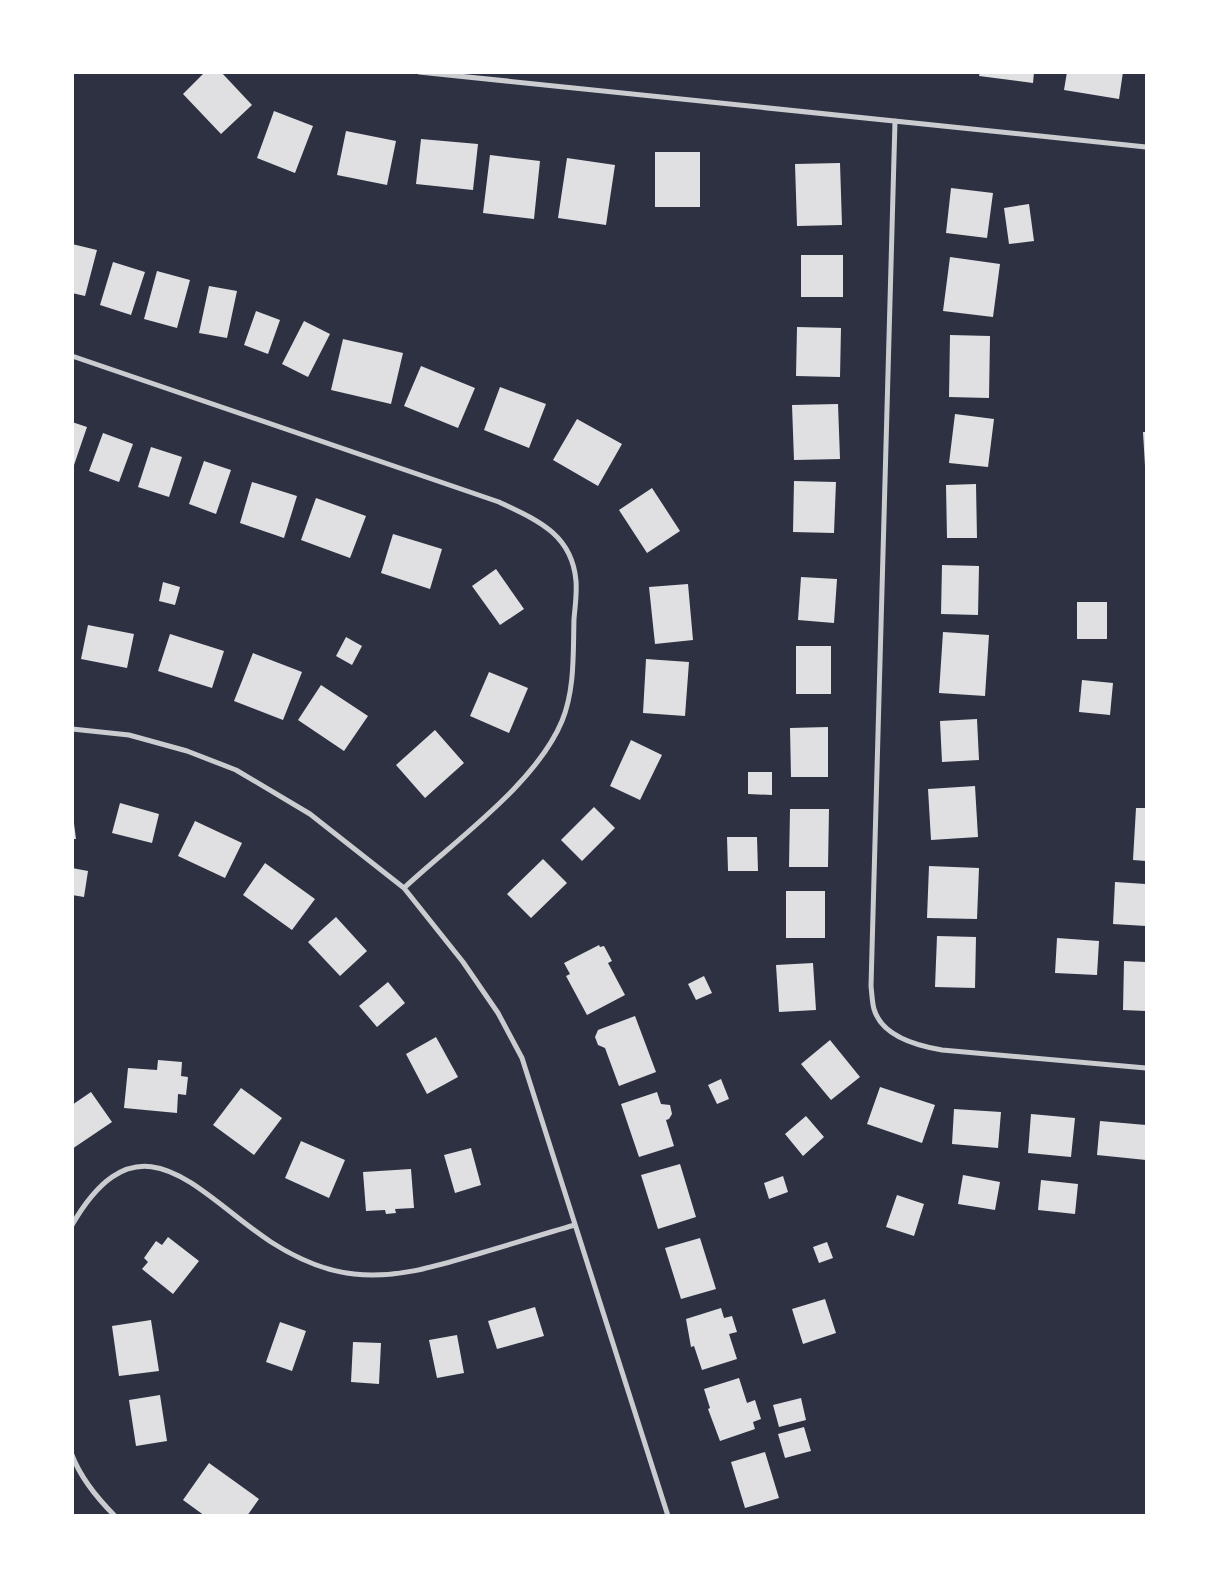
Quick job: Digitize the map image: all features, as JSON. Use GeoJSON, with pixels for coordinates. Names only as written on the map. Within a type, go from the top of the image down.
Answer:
{"type":"FeatureCollection","features":[{"type":"Feature","properties":{"kind":"street"},"geometry":{"type":"LineString","coordinates":[[419,72],[1146,147]]}},
{"type":"Feature","properties":{"kind":"street"},"geometry":{"type":"LineString","coordinates":[[895,121],[871,986],[874,1009],[888,1027],[916,1046],[1146,1068]]}},
{"type":"Feature","properties":{"kind":"street"},"geometry":{"type":"LineString","coordinates":[[72,356],[499,502],[535,519],[558,536],[571,556],[576,582],[572,682],[562,720],[544,755],[501,801],[404,888]]}},
{"type":"Feature","properties":{"kind":"street"},"geometry":{"type":"LineString","coordinates":[[72,729],[129,735],[187,751],[236,770],[310,814],[404,888],[468,969],[498,1012],[522,1058],[668,1516]]}},
{"type":"Feature","properties":{"kind":"street"},"geometry":{"type":"LineString","coordinates":[[72,1225],[101,1185],[123,1172],[145,1167],[166,1169],[187,1178],[284,1250],[323,1268],[355,1274],[386,1275],[428,1268],[575,1225]]}},
{"type":"Feature","properties":{"kind":"street"},"geometry":{"type":"LineString","coordinates":[[72,1455],[85,1481],[98,1499],[115,1516]]}},
{"type":"Feature","properties":{"kind":"building"},"geometry":{"type":"Polygon","coordinates":[[[205,72],[221,72],[252,105],[221,134],[183,94],[205,72]]]}},
{"type":"Feature","properties":{"kind":"building"},"geometry":{"type":"Polygon","coordinates":[[[980,72],[1034,72],[1033,83],[979,76],[980,72]]]}},
{"type":"Feature","properties":{"kind":"building"},"geometry":{"type":"Polygon","coordinates":[[[1067,72],[1123,72],[1119,99],[1064,90],[1067,72]]]}},
{"type":"Feature","properties":{"kind":"building"},"geometry":{"type":"Polygon","coordinates":[[[274,111],[313,126],[295,173],[257,158],[274,111]]]}},
{"type":"Feature","properties":{"kind":"building"},"geometry":{"type":"Polygon","coordinates":[[[346,131],[396,141],[387,185],[337,175],[346,131]]]}},
{"type":"Feature","properties":{"kind":"building"},"geometry":{"type":"Polygon","coordinates":[[[421,139],[478,144],[473,190],[416,184],[421,139]]]}},
{"type":"Feature","properties":{"kind":"building"},"geometry":{"type":"Polygon","coordinates":[[[655,152],[700,152],[700,207],[655,207],[655,152]]]}},
{"type":"Feature","properties":{"kind":"building"},"geometry":{"type":"Polygon","coordinates":[[[490,155],[540,161],[534,219],[483,213],[490,155]]]}},
{"type":"Feature","properties":{"kind":"building"},"geometry":{"type":"Polygon","coordinates":[[[567,158],[615,165],[606,225],[558,218],[567,158]]]}},
{"type":"Feature","properties":{"kind":"building"},"geometry":{"type":"Polygon","coordinates":[[[840,163],[842,225],[797,226],[795,164],[840,163]]]}},
{"type":"Feature","properties":{"kind":"building"},"geometry":{"type":"Polygon","coordinates":[[[951,188],[993,193],[987,238],[946,233],[951,188]]]}},
{"type":"Feature","properties":{"kind":"building"},"geometry":{"type":"Polygon","coordinates":[[[1029,204],[1034,241],[1009,244],[1004,208],[1029,204]]]}},
{"type":"Feature","properties":{"kind":"building"},"geometry":{"type":"Polygon","coordinates":[[[72,244],[97,250],[85,296],[72,293],[72,244]]]}},
{"type":"Feature","properties":{"kind":"building"},"geometry":{"type":"Polygon","coordinates":[[[801,255],[843,255],[843,297],[801,297],[801,255]]]}},
{"type":"Feature","properties":{"kind":"building"},"geometry":{"type":"Polygon","coordinates":[[[950,257],[1000,264],[993,317],[943,311],[950,257]]]}},
{"type":"Feature","properties":{"kind":"building"},"geometry":{"type":"Polygon","coordinates":[[[113,262],[145,272],[131,315],[100,305],[113,262]]]}},
{"type":"Feature","properties":{"kind":"building"},"geometry":{"type":"Polygon","coordinates":[[[157,271],[190,280],[177,328],[144,319],[157,271]]]}},
{"type":"Feature","properties":{"kind":"building"},"geometry":{"type":"Polygon","coordinates":[[[209,286],[237,291],[227,338],[199,333],[209,286]]]}},
{"type":"Feature","properties":{"kind":"building"},"geometry":{"type":"Polygon","coordinates":[[[256,311],[280,320],[268,354],[244,345],[256,311]]]}},
{"type":"Feature","properties":{"kind":"building"},"geometry":{"type":"Polygon","coordinates":[[[304,321],[330,334],[308,377],[282,364],[304,321]]]}},
{"type":"Feature","properties":{"kind":"building"},"geometry":{"type":"Polygon","coordinates":[[[797,327],[841,328],[840,377],[796,376],[797,327]]]}},
{"type":"Feature","properties":{"kind":"building"},"geometry":{"type":"Polygon","coordinates":[[[950,335],[990,336],[989,398],[949,397],[950,335]]]}},
{"type":"Feature","properties":{"kind":"building"},"geometry":{"type":"Polygon","coordinates":[[[343,339],[403,353],[391,404],[331,390],[343,339]]]}},
{"type":"Feature","properties":{"kind":"building"},"geometry":{"type":"Polygon","coordinates":[[[421,366],[475,388],[458,428],[404,406],[421,366]]]}},
{"type":"Feature","properties":{"kind":"building"},"geometry":{"type":"Polygon","coordinates":[[[500,387],[546,404],[529,448],[484,430],[500,387]]]}},
{"type":"Feature","properties":{"kind":"building"},"geometry":{"type":"Polygon","coordinates":[[[838,404],[840,459],[794,460],[792,405],[838,404]]]}},
{"type":"Feature","properties":{"kind":"building"},"geometry":{"type":"Polygon","coordinates":[[[955,414],[994,419],[988,467],[949,463],[955,414]]]}},
{"type":"Feature","properties":{"kind":"building"},"geometry":{"type":"Polygon","coordinates":[[[577,419],[622,444],[598,486],[553,460],[577,419]]]}},
{"type":"Feature","properties":{"kind":"building"},"geometry":{"type":"Polygon","coordinates":[[[72,422],[87,427],[73,468],[72,468],[72,422]]]}},
{"type":"Feature","properties":{"kind":"building"},"geometry":{"type":"Polygon","coordinates":[[[1143,432],[1146,432],[1146,466],[1145,466],[1143,432]]]}},
{"type":"Feature","properties":{"kind":"building"},"geometry":{"type":"Polygon","coordinates":[[[103,433],[133,444],[119,482],[89,471],[103,433]]]}},
{"type":"Feature","properties":{"kind":"building"},"geometry":{"type":"Polygon","coordinates":[[[151,447],[182,457],[169,497],[138,487],[151,447]]]}},
{"type":"Feature","properties":{"kind":"building"},"geometry":{"type":"Polygon","coordinates":[[[204,461],[231,470],[216,514],[189,504],[204,461]]]}},
{"type":"Feature","properties":{"kind":"building"},"geometry":{"type":"Polygon","coordinates":[[[794,481],[836,482],[834,533],[793,532],[794,481]]]}},
{"type":"Feature","properties":{"kind":"building"},"geometry":{"type":"Polygon","coordinates":[[[252,482],[297,496],[284,538],[240,523],[252,482]]]}},
{"type":"Feature","properties":{"kind":"building"},"geometry":{"type":"Polygon","coordinates":[[[976,484],[977,538],[947,538],[946,485],[976,484]]]}},
{"type":"Feature","properties":{"kind":"building"},"geometry":{"type":"Polygon","coordinates":[[[652,488],[680,531],[647,553],[619,510],[652,488]]]}},
{"type":"Feature","properties":{"kind":"building"},"geometry":{"type":"Polygon","coordinates":[[[316,498],[366,516],[350,558],[301,540],[316,498]]]}},
{"type":"Feature","properties":{"kind":"building"},"geometry":{"type":"Polygon","coordinates":[[[393,534],[442,549],[430,589],[381,573],[393,534]]]}},
{"type":"Feature","properties":{"kind":"building"},"geometry":{"type":"Polygon","coordinates":[[[942,565],[979,566],[978,615],[941,614],[942,565]]]}},
{"type":"Feature","properties":{"kind":"building"},"geometry":{"type":"Polygon","coordinates":[[[496,569],[524,609],[500,625],[472,586],[496,569]]]}},
{"type":"Feature","properties":{"kind":"building"},"geometry":{"type":"Polygon","coordinates":[[[801,577],[837,579],[834,623],[798,620],[801,577]]]}},
{"type":"Feature","properties":{"kind":"building"},"geometry":{"type":"Polygon","coordinates":[[[163,582],[180,587],[175,605],[159,601],[163,582]]]}},
{"type":"Feature","properties":{"kind":"building"},"geometry":{"type":"Polygon","coordinates":[[[688,584],[693,640],[655,644],[649,587],[688,584]]]}},
{"type":"Feature","properties":{"kind":"building"},"geometry":{"type":"Polygon","coordinates":[[[1077,602],[1107,602],[1107,639],[1077,639],[1077,602]]]}},
{"type":"Feature","properties":{"kind":"building"},"geometry":{"type":"Polygon","coordinates":[[[88,625],[134,634],[127,668],[81,659],[88,625]]]}},
{"type":"Feature","properties":{"kind":"building"},"geometry":{"type":"Polygon","coordinates":[[[943,632],[989,635],[985,696],[939,693],[943,632]]]}},
{"type":"Feature","properties":{"kind":"building"},"geometry":{"type":"Polygon","coordinates":[[[170,634],[224,651],[212,688],[158,671],[170,634]]]}},
{"type":"Feature","properties":{"kind":"building"},"geometry":{"type":"Polygon","coordinates":[[[346,637],[362,646],[352,665],[336,656],[346,637]]]}},
{"type":"Feature","properties":{"kind":"building"},"geometry":{"type":"Polygon","coordinates":[[[796,646],[831,646],[831,694],[796,694],[796,646]]]}},
{"type":"Feature","properties":{"kind":"building"},"geometry":{"type":"Polygon","coordinates":[[[253,653],[302,672],[283,720],[234,701],[253,653]]]}},
{"type":"Feature","properties":{"kind":"building"},"geometry":{"type":"Polygon","coordinates":[[[646,659],[689,662],[685,716],[643,713],[646,659]]]}},
{"type":"Feature","properties":{"kind":"building"},"geometry":{"type":"Polygon","coordinates":[[[489,672],[528,688],[509,733],[470,716],[489,672]]]}},
{"type":"Feature","properties":{"kind":"building"},"geometry":{"type":"Polygon","coordinates":[[[1082,680],[1113,683],[1110,715],[1079,712],[1082,680]]]}},
{"type":"Feature","properties":{"kind":"building"},"geometry":{"type":"Polygon","coordinates":[[[321,685],[368,716],[344,751],[298,720],[321,685]]]}},
{"type":"Feature","properties":{"kind":"building"},"geometry":{"type":"Polygon","coordinates":[[[977,719],[979,760],[942,762],[940,721],[977,719]]]}},
{"type":"Feature","properties":{"kind":"building"},"geometry":{"type":"Polygon","coordinates":[[[828,727],[828,777],[791,777],[790,728],[828,727]]]}},
{"type":"Feature","properties":{"kind":"building"},"geometry":{"type":"Polygon","coordinates":[[[435,730],[464,763],[425,798],[396,765],[435,730]]]}},
{"type":"Feature","properties":{"kind":"building"},"geometry":{"type":"Polygon","coordinates":[[[631,740],[662,755],[640,800],[610,786],[631,740]]]}},
{"type":"Feature","properties":{"kind":"building"},"geometry":{"type":"Polygon","coordinates":[[[748,772],[772,772],[772,795],[748,794],[748,772]]]}},
{"type":"Feature","properties":{"kind":"building"},"geometry":{"type":"Polygon","coordinates":[[[975,786],[978,837],[931,840],[928,789],[975,786]]]}},
{"type":"Feature","properties":{"kind":"building"},"geometry":{"type":"Polygon","coordinates":[[[120,803],[159,814],[152,843],[112,833],[120,803]]]}},
{"type":"Feature","properties":{"kind":"building"},"geometry":{"type":"Polygon","coordinates":[[[594,807],[615,828],[582,861],[561,840],[594,807]]]}},
{"type":"Feature","properties":{"kind":"building"},"geometry":{"type":"Polygon","coordinates":[[[72,808],[76,839],[72,839],[72,808]]]}},
{"type":"Feature","properties":{"kind":"building"},"geometry":{"type":"Polygon","coordinates":[[[1136,808],[1146,808],[1146,861],[1133,860],[1136,808]]]}},
{"type":"Feature","properties":{"kind":"building"},"geometry":{"type":"Polygon","coordinates":[[[790,809],[829,809],[828,867],[789,867],[790,809]]]}},
{"type":"Feature","properties":{"kind":"building"},"geometry":{"type":"Polygon","coordinates":[[[195,821],[242,843],[225,878],[178,856],[195,821]]]}},
{"type":"Feature","properties":{"kind":"building"},"geometry":{"type":"Polygon","coordinates":[[[727,837],[757,837],[758,871],[728,871],[727,837]]]}},
{"type":"Feature","properties":{"kind":"building"},"geometry":{"type":"Polygon","coordinates":[[[543,859],[567,883],[531,918],[507,894],[543,859]]]}},
{"type":"Feature","properties":{"kind":"building"},"geometry":{"type":"Polygon","coordinates":[[[265,863],[315,899],[292,930],[243,895],[265,863]]]}},
{"type":"Feature","properties":{"kind":"building"},"geometry":{"type":"Polygon","coordinates":[[[929,866],[979,868],[977,919],[927,918],[929,866]]]}},
{"type":"Feature","properties":{"kind":"building"},"geometry":{"type":"Polygon","coordinates":[[[72,868],[88,871],[84,897],[72,895],[72,868]]]}},
{"type":"Feature","properties":{"kind":"building"},"geometry":{"type":"Polygon","coordinates":[[[1115,882],[1146,884],[1146,926],[1113,924],[1115,882]]]}},
{"type":"Feature","properties":{"kind":"building"},"geometry":{"type":"Polygon","coordinates":[[[786,891],[825,891],[825,938],[786,938],[786,891]]]}},
{"type":"Feature","properties":{"kind":"building"},"geometry":{"type":"Polygon","coordinates":[[[336,917],[367,951],[340,976],[308,942],[336,917]]]}},
{"type":"Feature","properties":{"kind":"building"},"geometry":{"type":"Polygon","coordinates":[[[937,936],[976,937],[975,988],[935,987],[937,936]]]}},
{"type":"Feature","properties":{"kind":"building"},"geometry":{"type":"Polygon","coordinates":[[[1057,938],[1099,941],[1097,975],[1055,973],[1057,938]]]}},
{"type":"Feature","properties":{"kind":"building"},"geometry":{"type":"Polygon","coordinates":[[[599,945],[600,947],[604,946],[612,961],[608,963],[625,995],[587,1015],[566,976],[570,974],[564,963],[599,945]]]}},
{"type":"Feature","properties":{"kind":"building"},"geometry":{"type":"Polygon","coordinates":[[[1124,961],[1146,962],[1146,1011],[1123,1010],[1124,961]]]}},
{"type":"Feature","properties":{"kind":"building"},"geometry":{"type":"Polygon","coordinates":[[[813,963],[816,1010],[779,1012],[776,965],[813,963]]]}},
{"type":"Feature","properties":{"kind":"building"},"geometry":{"type":"Polygon","coordinates":[[[704,976],[712,993],[696,1000],[688,984],[704,976]]]}},
{"type":"Feature","properties":{"kind":"building"},"geometry":{"type":"Polygon","coordinates":[[[388,982],[405,1003],[377,1027],[359,1006],[388,982]]]}},
{"type":"Feature","properties":{"kind":"building"},"geometry":{"type":"Polygon","coordinates":[[[635,1016],[656,1072],[619,1086],[605,1048],[598,1045],[595,1037],[598,1030],[635,1016]]]}},
{"type":"Feature","properties":{"kind":"building"},"geometry":{"type":"Polygon","coordinates":[[[436,1037],[458,1077],[427,1094],[406,1054],[436,1037]]]}},
{"type":"Feature","properties":{"kind":"building"},"geometry":{"type":"Polygon","coordinates":[[[830,1040],[860,1077],[831,1100],[801,1064],[830,1040]]]}},
{"type":"Feature","properties":{"kind":"building"},"geometry":{"type":"Polygon","coordinates":[[[158,1060],[182,1062],[181,1076],[188,1077],[186,1095],[178,1094],[177,1113],[124,1108],[128,1068],[157,1070],[158,1060]]]}},
{"type":"Feature","properties":{"kind":"building"},"geometry":{"type":"Polygon","coordinates":[[[721,1079],[729,1099],[717,1104],[708,1085],[721,1079]]]}},
{"type":"Feature","properties":{"kind":"building"},"geometry":{"type":"Polygon","coordinates":[[[880,1087],[935,1105],[922,1143],[867,1124],[880,1087]]]}},
{"type":"Feature","properties":{"kind":"building"},"geometry":{"type":"Polygon","coordinates":[[[241,1088],[282,1118],[254,1155],[213,1125],[241,1088]]]}},
{"type":"Feature","properties":{"kind":"building"},"geometry":{"type":"Polygon","coordinates":[[[91,1092],[112,1122],[72,1149],[72,1105],[91,1092]]]}},
{"type":"Feature","properties":{"kind":"building"},"geometry":{"type":"Polygon","coordinates":[[[657,1092],[661,1104],[670,1105],[672,1114],[666,1120],[674,1146],[639,1157],[621,1104],[657,1092]]]}},
{"type":"Feature","properties":{"kind":"building"},"geometry":{"type":"Polygon","coordinates":[[[954,1109],[1001,1112],[998,1148],[952,1144],[954,1109]]]}},
{"type":"Feature","properties":{"kind":"building"},"geometry":{"type":"Polygon","coordinates":[[[1031,1114],[1075,1118],[1071,1157],[1028,1153],[1031,1114]]]}},
{"type":"Feature","properties":{"kind":"building"},"geometry":{"type":"Polygon","coordinates":[[[806,1116],[824,1137],[803,1156],[785,1134],[806,1116]]]}},
{"type":"Feature","properties":{"kind":"building"},"geometry":{"type":"Polygon","coordinates":[[[1100,1121],[1146,1125],[1146,1160],[1097,1155],[1100,1121]]]}},
{"type":"Feature","properties":{"kind":"building"},"geometry":{"type":"Polygon","coordinates":[[[301,1141],[345,1160],[329,1198],[285,1178],[301,1141]]]}},
{"type":"Feature","properties":{"kind":"building"},"geometry":{"type":"Polygon","coordinates":[[[471,1148],[481,1185],[455,1193],[444,1155],[471,1148]]]}},
{"type":"Feature","properties":{"kind":"building"},"geometry":{"type":"Polygon","coordinates":[[[680,1164],[696,1217],[658,1229],[641,1175],[680,1164]]]}},
{"type":"Feature","properties":{"kind":"building"},"geometry":{"type":"Polygon","coordinates":[[[411,1169],[414,1208],[395,1209],[396,1213],[386,1214],[385,1210],[366,1211],[363,1172],[411,1169]]]}},
{"type":"Feature","properties":{"kind":"building"},"geometry":{"type":"Polygon","coordinates":[[[963,1175],[1000,1182],[995,1210],[958,1204],[963,1175]]]}},
{"type":"Feature","properties":{"kind":"building"},"geometry":{"type":"Polygon","coordinates":[[[783,1176],[788,1192],[769,1199],[764,1183],[783,1176]]]}},
{"type":"Feature","properties":{"kind":"building"},"geometry":{"type":"Polygon","coordinates":[[[1041,1180],[1078,1184],[1075,1214],[1038,1210],[1041,1180]]]}},
{"type":"Feature","properties":{"kind":"building"},"geometry":{"type":"Polygon","coordinates":[[[897,1195],[924,1204],[914,1236],[886,1227],[897,1195]]]}},
{"type":"Feature","properties":{"kind":"building"},"geometry":{"type":"Polygon","coordinates":[[[168,1237],[199,1261],[173,1294],[142,1269],[148,1262],[144,1258],[156,1241],[162,1245],[168,1237]]]}},
{"type":"Feature","properties":{"kind":"building"},"geometry":{"type":"Polygon","coordinates":[[[700,1238],[716,1289],[681,1299],[665,1248],[700,1238]]]}},
{"type":"Feature","properties":{"kind":"building"},"geometry":{"type":"Polygon","coordinates":[[[827,1242],[833,1258],[819,1263],[813,1247],[827,1242]]]}},
{"type":"Feature","properties":{"kind":"building"},"geometry":{"type":"Polygon","coordinates":[[[825,1299],[836,1333],[803,1344],[792,1309],[825,1299]]]}},
{"type":"Feature","properties":{"kind":"building"},"geometry":{"type":"Polygon","coordinates":[[[535,1307],[544,1336],[497,1349],[488,1321],[535,1307]]]}},
{"type":"Feature","properties":{"kind":"building"},"geometry":{"type":"Polygon","coordinates":[[[721,1308],[724,1318],[732,1316],[737,1332],[729,1334],[737,1359],[702,1370],[694,1346],[691,1347],[686,1319],[721,1308]]]}},
{"type":"Feature","properties":{"kind":"building"},"geometry":{"type":"Polygon","coordinates":[[[151,1320],[159,1371],[119,1376],[112,1326],[151,1320]]]}},
{"type":"Feature","properties":{"kind":"building"},"geometry":{"type":"Polygon","coordinates":[[[280,1322],[306,1331],[292,1371],[266,1362],[280,1322]]]}},
{"type":"Feature","properties":{"kind":"building"},"geometry":{"type":"Polygon","coordinates":[[[457,1335],[464,1373],[437,1378],[429,1340],[457,1335]]]}},
{"type":"Feature","properties":{"kind":"building"},"geometry":{"type":"Polygon","coordinates":[[[353,1342],[381,1343],[379,1384],[351,1382],[353,1342]]]}},
{"type":"Feature","properties":{"kind":"building"},"geometry":{"type":"Polygon","coordinates":[[[739,1378],[747,1403],[755,1400],[761,1419],[753,1422],[755,1429],[720,1441],[708,1409],[710,1408],[704,1389],[739,1378]]]}},
{"type":"Feature","properties":{"kind":"building"},"geometry":{"type":"Polygon","coordinates":[[[160,1395],[167,1441],[136,1446],[129,1400],[160,1395]]]}},
{"type":"Feature","properties":{"kind":"building"},"geometry":{"type":"Polygon","coordinates":[[[801,1398],[806,1420],[779,1427],[773,1405],[801,1398]]]}},
{"type":"Feature","properties":{"kind":"building"},"geometry":{"type":"Polygon","coordinates":[[[804,1427],[811,1451],[785,1458],[778,1434],[804,1427]]]}},
{"type":"Feature","properties":{"kind":"building"},"geometry":{"type":"Polygon","coordinates":[[[765,1452],[779,1498],[745,1508],[731,1462],[765,1452]]]}},
{"type":"Feature","properties":{"kind":"building"},"geometry":{"type":"Polygon","coordinates":[[[209,1463],[259,1499],[247,1516],[205,1516],[183,1500],[209,1463]]]}}]}
